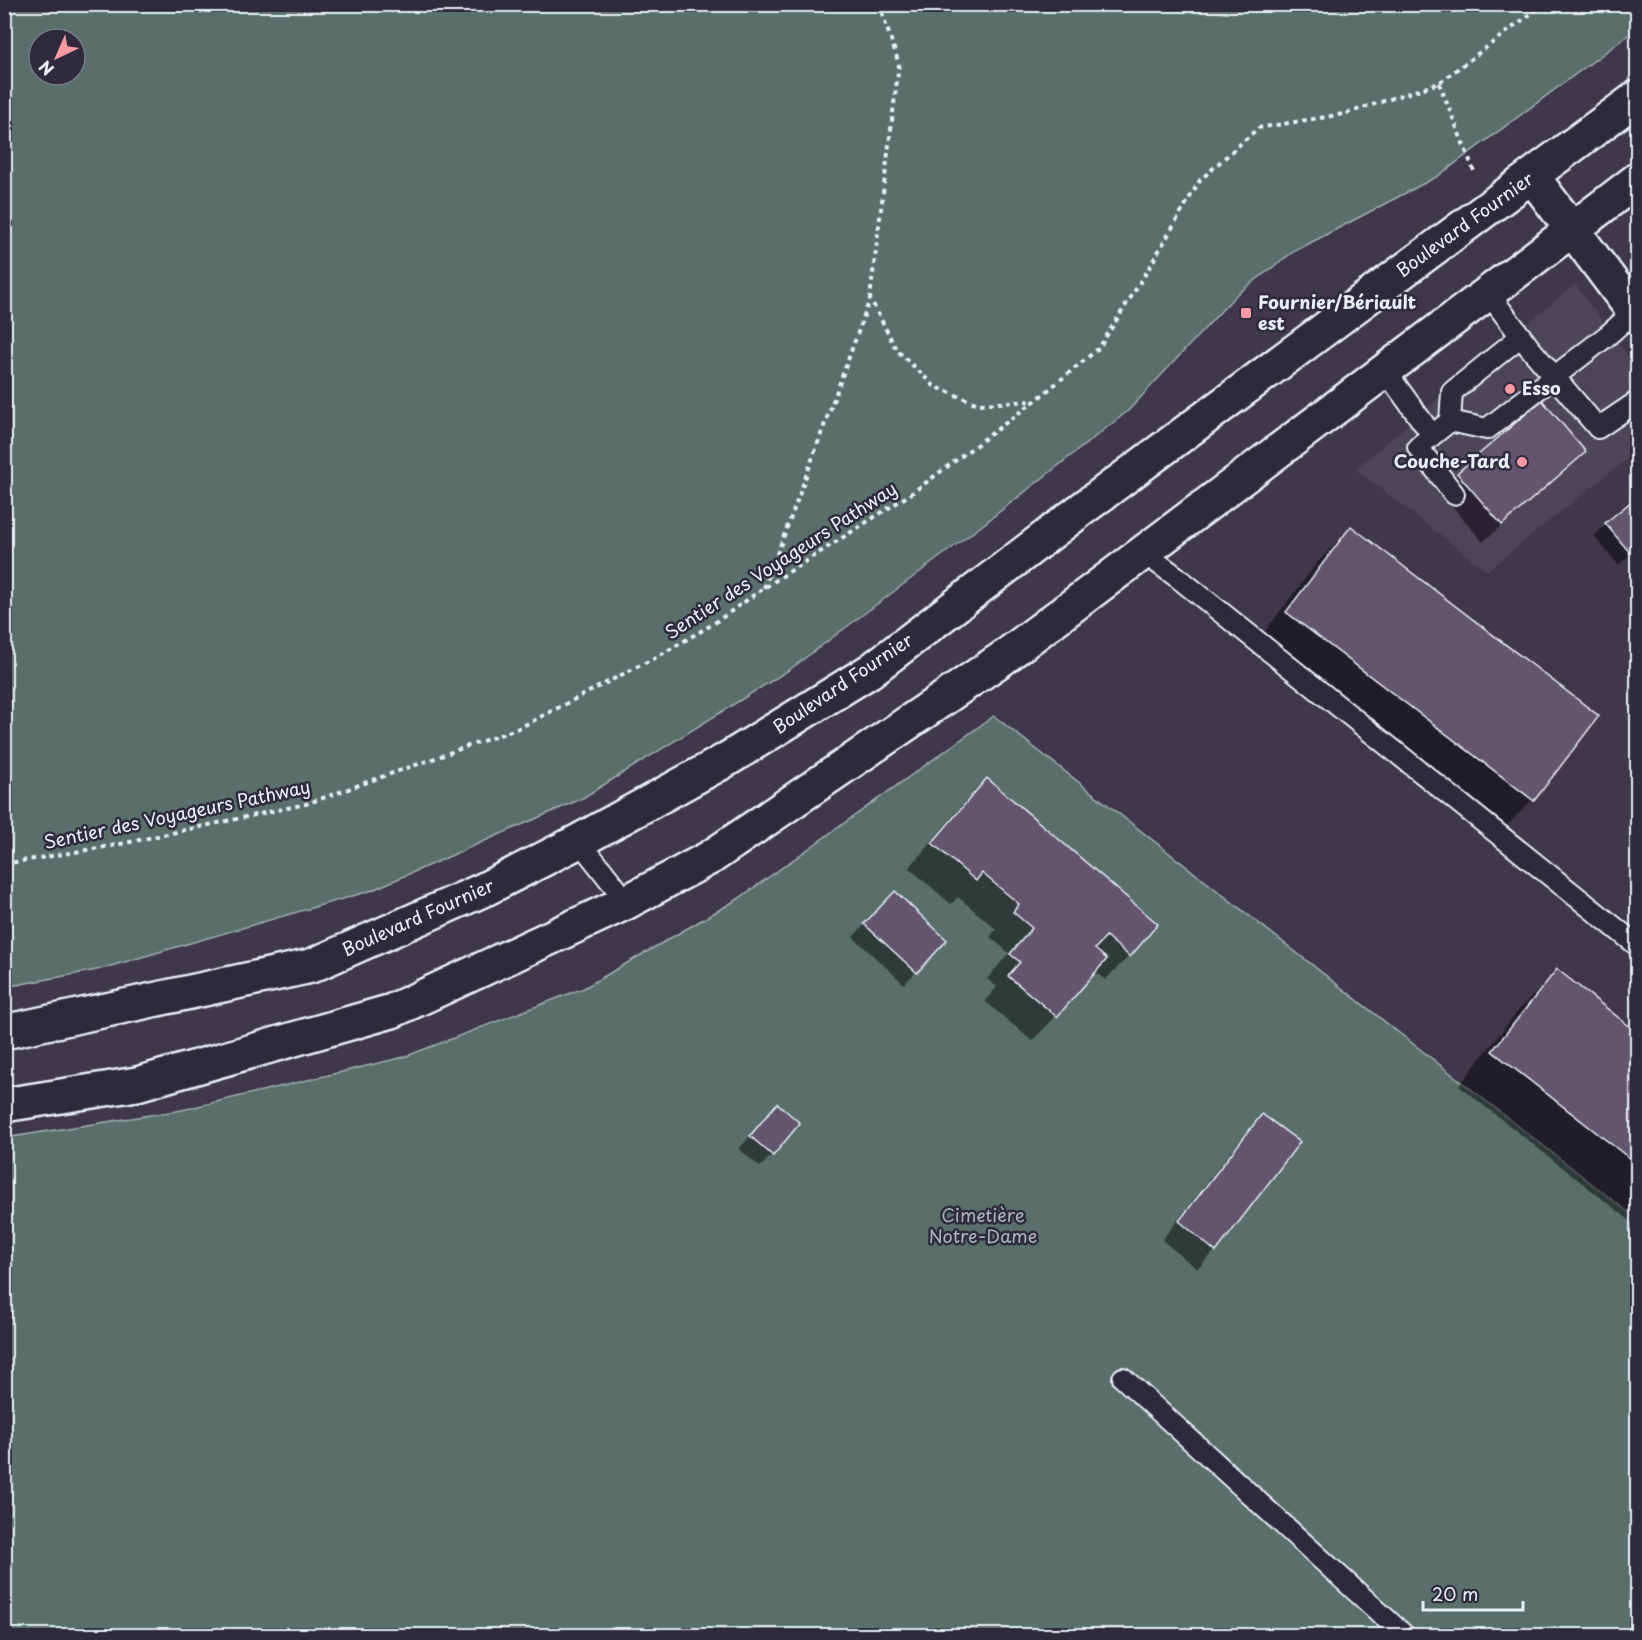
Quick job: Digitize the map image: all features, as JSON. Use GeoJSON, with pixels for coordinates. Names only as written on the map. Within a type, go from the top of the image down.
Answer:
{"type":"FeatureCollection","features":[{"type":"Feature","properties":{"kind":"main road","name":"Boulevard Fournier"},"geometry":{"type":"LineString","coordinates":[[4,1032],[311,966],[485,889],[579,841],[726,760],[870,670],[1086,506],[1638,97]]}},
{"type":"Feature","properties":{"kind":"main road"},"geometry":{"type":"LineString","coordinates":[[1532,176],[1636,314]]}},
{"type":"Feature","properties":{"kind":"main road"},"geometry":{"type":"LineString","coordinates":[[4,1105],[136,1083],[392,1011],[627,902],[711,857],[1003,658],[1638,178]]}},
{"type":"Feature","properties":{"kind":"lane"},"geometry":{"type":"LineString","coordinates":[[1488,292],[1521,336],[1598,428],[1638,401]]}},
{"type":"Feature","properties":{"kind":"lane"},"geometry":{"type":"LineString","coordinates":[[1454,494],[1418,447],[1450,422],[1487,429],[1636,314]]}},
{"type":"Feature","properties":{"kind":"lane"},"geometry":{"type":"LineString","coordinates":[[1450,422],[1452,392],[1521,336]]}},
{"type":"Feature","properties":{"kind":"lane"},"geometry":{"type":"LineString","coordinates":[[1385,370],[1432,435]]}},
{"type":"Feature","properties":{"kind":"lane"},"geometry":{"type":"LineString","coordinates":[[1144,553],[1638,946]]}},
{"type":"Feature","properties":{"kind":"lane"},"geometry":{"type":"LineString","coordinates":[[579,841],[627,902]]}},
{"type":"Feature","properties":{"kind":"lane"},"geometry":{"type":"LineString","coordinates":[[1123,1377],[1405,1635]]}},
{"type":"Feature","properties":{"kind":"path"},"geometry":{"type":"LineString","coordinates":[[764,588],[870,298],[899,64],[879,4]]}},
{"type":"Feature","properties":{"kind":"path","name":"Sentier des Voyageurs Pathway"},"geometry":{"type":"LineString","coordinates":[[4,864],[116,845],[306,804],[519,728],[662,654],[713,624],[764,588],[912,493],[1035,400],[1099,348],[1200,180],[1258,128],[1344,114],[1439,83],[1544,4]]}},
{"type":"Feature","properties":{"kind":"path"},"geometry":{"type":"LineString","coordinates":[[1439,83],[1474,171]]}},
{"type":"Feature","properties":{"kind":"path"},"geometry":{"type":"LineString","coordinates":[[870,298],[896,349],[934,386],[978,404],[1035,400]]}},
{"type":"Feature","properties":{"kind":"shaded area"},"geometry":{"type":"Polygon","coordinates":[[[1575,284],[1637,368],[1637,451],[1487,571],[1355,469],[1575,284]]]}},
{"type":"Feature","properties":{"kind":"green space"},"geometry":{"type":"Polygon","coordinates":[[[5,4],[1637,4],[1638,28],[1438,176],[1293,252],[1236,295],[1128,411],[980,527],[789,670],[581,799],[370,891],[97,970],[5,987],[5,4]]]}},
{"type":"Feature","properties":{"kind":"green space","name":"Cimetière Notre-Dame"},"geometry":{"type":"Polygon","coordinates":[[[994,716],[1637,1219],[1637,1635],[5,1636],[5,1138],[182,1110],[404,1057],[584,988],[738,899],[994,716]]]}},
{"type":"Feature","properties":{"kind":"building","name":"Couche-Tard"},"geometry":{"type":"Polygon","coordinates":[[[1542,400],[1586,452],[1502,525],[1457,473],[1542,400]]]}},
{"type":"Feature","properties":{"kind":"building"},"geometry":{"type":"Polygon","coordinates":[[[1638,496],[1638,549],[1631,554],[1605,523],[1638,496]]]}},
{"type":"Feature","properties":{"kind":"building"},"geometry":{"type":"Polygon","coordinates":[[[1351,526],[1599,716],[1534,801],[1286,612],[1351,526]]]}},
{"type":"Feature","properties":{"kind":"building"},"geometry":{"type":"Polygon","coordinates":[[[987,778],[1158,924],[1130,957],[1106,936],[1095,949],[1107,959],[1057,1017],[1008,976],[1020,962],[1010,954],[1032,928],[1013,912],[1019,904],[982,873],[976,881],[932,843],[987,778]]]}},
{"type":"Feature","properties":{"kind":"building"},"geometry":{"type":"Polygon","coordinates":[[[895,891],[947,940],[917,973],[864,924],[895,891]]]}},
{"type":"Feature","properties":{"kind":"building"},"geometry":{"type":"Polygon","coordinates":[[[1557,969],[1638,1033],[1638,1165],[1492,1051],[1557,969]]]}},
{"type":"Feature","properties":{"kind":"building"},"geometry":{"type":"Polygon","coordinates":[[[777,1103],[800,1123],[773,1156],[750,1136],[777,1103]]]}},
{"type":"Feature","properties":{"kind":"building"},"geometry":{"type":"Polygon","coordinates":[[[1262,1114],[1300,1142],[1216,1252],[1179,1221],[1262,1114]]]}},
{"type":"Feature","properties":{"kind":"place","name":"Fournier/Bériault est"},"geometry":{"type":"Point","coordinates":[1246,313]}},
{"type":"Feature","properties":{"kind":"place","name":"Esso"},"geometry":{"type":"Point","coordinates":[1510,389]}},
{"type":"Feature","properties":{"kind":"place","name":"Couche-Tard"},"geometry":{"type":"Point","coordinates":[1522,462]}}]}
